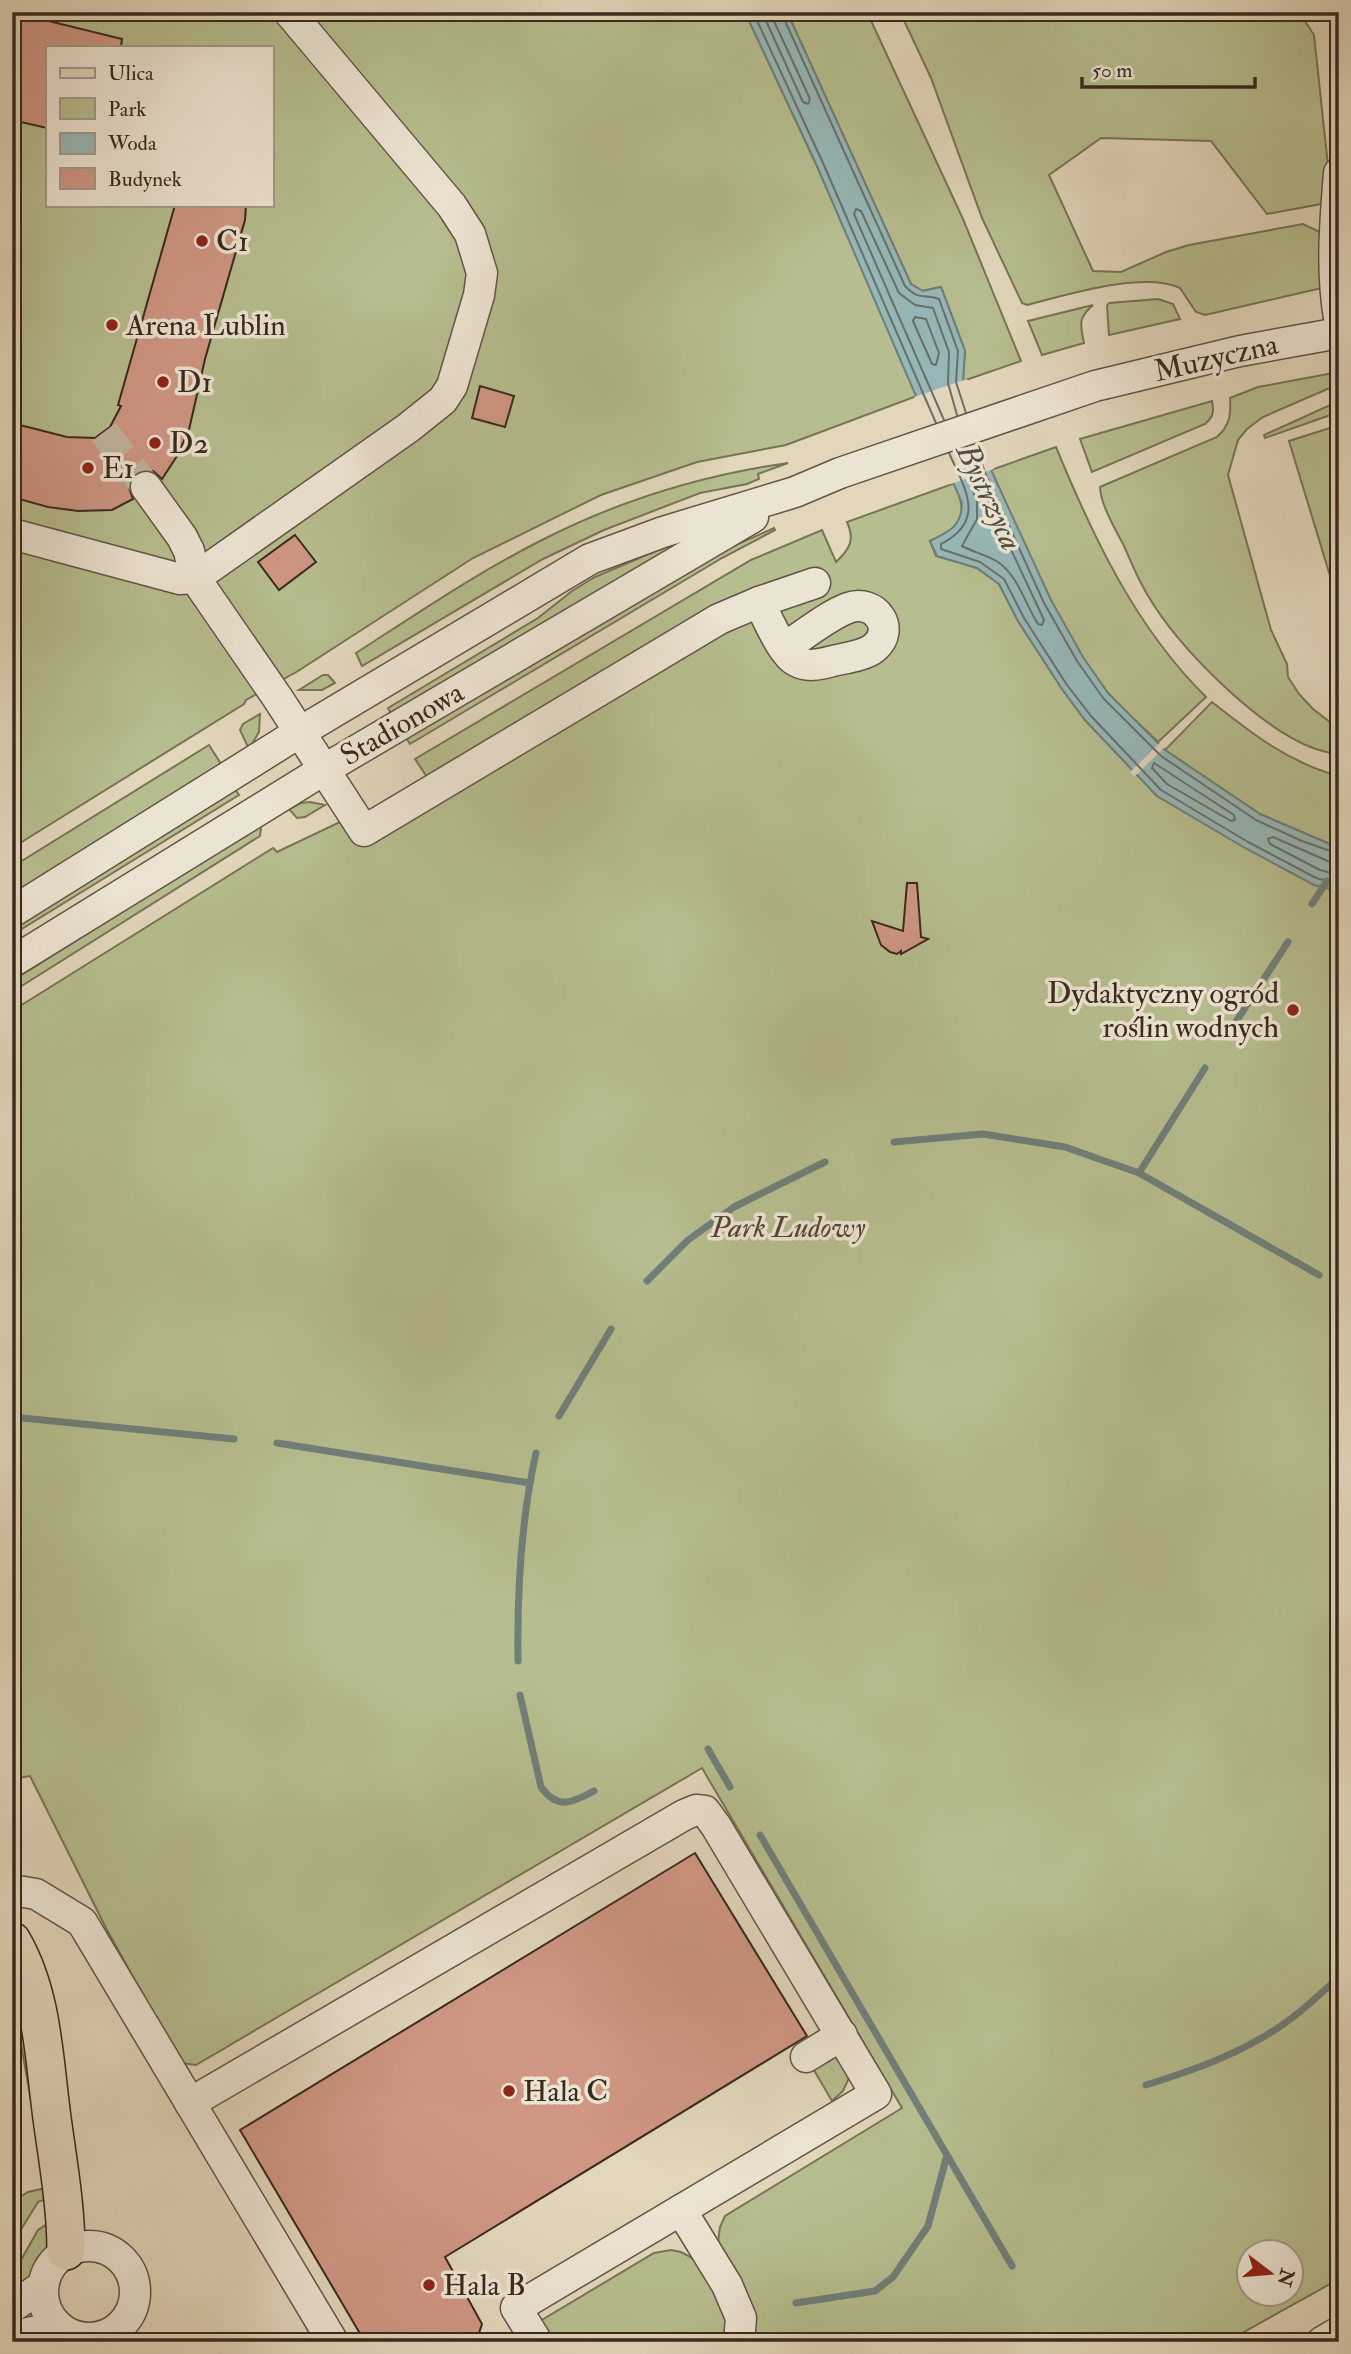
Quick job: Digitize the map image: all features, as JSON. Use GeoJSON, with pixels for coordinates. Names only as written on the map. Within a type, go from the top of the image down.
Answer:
{"type":"FeatureCollection","features":[{"type":"Feature","properties":{"kind":"main road"},"geometry":{"type":"LineString","coordinates":[[12,1941],[31,1982],[38,2013],[64,2206],[66,2251]]}},
{"type":"Feature","properties":{"kind":"street"},"geometry":{"type":"LineString","coordinates":[[12,534],[180,579],[195,578],[408,428],[443,400],[452,386],[479,295],[482,274],[470,234],[452,206],[289,12]]}},
{"type":"Feature","properties":{"kind":"street"},"geometry":{"type":"LineString","coordinates":[[1339,173],[1334,256],[1334,291],[1339,318]]}},
{"type":"Feature","properties":{"kind":"street","name":"Muzyczna"},"geometry":{"type":"LineString","coordinates":[[840,473],[1095,386],[1240,351],[1339,333]]}},
{"type":"Feature","properties":{"kind":"street","name":"Stadionowa"},"geometry":{"type":"LineString","coordinates":[[12,912],[300,732],[590,559],[663,532],[795,492],[840,473]]}},
{"type":"Feature","properties":{"kind":"street"},"geometry":{"type":"LineString","coordinates":[[146,487],[182,537],[189,551],[195,578],[364,831],[719,620],[759,602],[815,583]]}},
{"type":"Feature","properties":{"kind":"street","name":"Stadionowa"},"geometry":{"type":"LineString","coordinates":[[12,962],[325,769],[795,492]]}},
{"type":"Feature","properties":{"kind":"street"},"geometry":{"type":"LineString","coordinates":[[759,602],[784,648]]}},
{"type":"Feature","properties":{"kind":"street"},"geometry":{"type":"LineString","coordinates":[[190,2103],[662,1827],[696,1810],[705,1811],[876,2094],[516,2308],[537,2342]]}},
{"type":"Feature","properties":{"kind":"street"},"geometry":{"type":"LineString","coordinates":[[12,1890],[36,1894],[82,1922],[333,2342]]}},
{"type":"Feature","properties":{"kind":"street"},"geometry":{"type":"LineString","coordinates":[[806,2057],[842,2035]]}},
{"type":"Feature","properties":{"kind":"street"},"geometry":{"type":"LineString","coordinates":[[681,2210],[727,2285],[741,2318],[739,2342]]}},
{"type":"Feature","properties":{"kind":"street"},"geometry":{"type":"LineString","coordinates":[[12,2336],[99,2337],[110,2333],[125,2333],[135,2301],[132,2275],[126,2263],[105,2248],[79,2246],[66,2251],[55,2260],[47,2272],[43,2286],[44,2302],[49,2316],[77,2336]]}},
{"type":"Feature","properties":{"kind":"street"},"geometry":{"type":"LineString","coordinates":[[12,2307],[43,2286]]}},
{"type":"Feature","properties":{"kind":"street"},"geometry":{"type":"LineString","coordinates":[[1322,2342],[1339,2332]]}},
{"type":"Feature","properties":{"kind":"green space"},"geometry":{"type":"Polygon","coordinates":[[[12,12],[745,12],[817,166],[917,396],[786,445],[697,462],[601,495],[473,558],[298,671],[246,700],[244,704],[12,848],[12,12]]]}},
{"type":"Feature","properties":{"kind":"green space"},"geometry":{"type":"Polygon","coordinates":[[[787,12],[867,12],[963,219],[1021,361],[963,381],[965,351],[941,287],[922,291],[911,284],[787,12]]]}},
{"type":"Feature","properties":{"kind":"green space"},"geometry":{"type":"Polygon","coordinates":[[[900,12],[1299,12],[1314,35],[1330,184],[1321,204],[1267,214],[1211,141],[1101,138],[1049,175],[1093,271],[1121,272],[1189,245],[1303,224],[1318,231],[1323,237],[1322,288],[1205,315],[1196,312],[1180,288],[1164,283],[1125,283],[1027,305],[1022,303],[982,218],[931,78],[900,12]]]}},
{"type":"Feature","properties":{"kind":"green space"},"geometry":{"type":"Polygon","coordinates":[[[1158,299],[1173,304],[1180,319],[1109,335],[1109,303],[1158,299]]]}},
{"type":"Feature","properties":{"kind":"green space"},"geometry":{"type":"Polygon","coordinates":[[[1093,305],[1081,322],[1084,343],[1042,355],[1028,321],[1093,305]]]}},
{"type":"Feature","properties":{"kind":"green space"},"geometry":{"type":"Polygon","coordinates":[[[1339,372],[1339,384],[1263,417],[1247,429],[1238,440],[1228,475],[1271,630],[1287,664],[1288,677],[1313,709],[1339,729],[1339,755],[1313,748],[1267,722],[1198,660],[1160,615],[1144,588],[1106,509],[1100,487],[1217,437],[1229,419],[1230,398],[1258,387],[1339,372]]]}},
{"type":"Feature","properties":{"kind":"green space"},"geometry":{"type":"Polygon","coordinates":[[[1212,401],[1213,414],[1205,424],[1092,472],[1080,439],[1212,401]]]}},
{"type":"Feature","properties":{"kind":"green space"},"geometry":{"type":"Polygon","coordinates":[[[1339,401],[1339,412],[1265,438],[1264,435],[1339,401]]]}},
{"type":"Feature","properties":{"kind":"green space"},"geometry":{"type":"Polygon","coordinates":[[[1339,425],[1339,577],[1331,579],[1289,441],[1339,425]]]}},
{"type":"Feature","properties":{"kind":"green space"},"geometry":{"type":"Polygon","coordinates":[[[1056,447],[1085,514],[1119,580],[1158,641],[1206,697],[1158,742],[1108,693],[1073,643],[1043,586],[991,470],[1056,447]]]}},
{"type":"Feature","properties":{"kind":"green space"},"geometry":{"type":"Polygon","coordinates":[[[788,463],[758,474],[759,479],[747,484],[700,493],[604,530],[543,559],[362,666],[356,653],[472,579],[573,525],[633,501],[694,482],[788,463]]]}},
{"type":"Feature","properties":{"kind":"green space","name":"Park Ludowy"},"geometry":{"type":"Polygon","coordinates":[[[955,483],[962,513],[956,525],[930,541],[936,556],[977,568],[999,584],[1018,621],[1085,720],[1157,796],[1314,885],[1339,891],[1339,2279],[1306,2297],[1306,2238],[1236,2238],[1236,2308],[1287,2308],[1226,2342],[752,2342],[718,2242],[725,2216],[902,2108],[702,1768],[196,2065],[181,2063],[107,1930],[30,1776],[12,1779],[12,1011],[273,848],[277,852],[344,820],[359,843],[704,638],[751,621],[756,623],[780,655],[869,657],[885,612],[787,630],[773,616],[818,574],[431,783],[415,759],[751,560],[822,530],[836,562],[850,544],[851,534],[847,522],[955,483]]]}},
{"type":"Feature","properties":{"kind":"green space"},"geometry":{"type":"Polygon","coordinates":[[[774,528],[775,530],[722,558],[410,744],[405,736],[707,558],[774,528]]]}},
{"type":"Feature","properties":{"kind":"green space"},"geometry":{"type":"Polygon","coordinates":[[[679,541],[681,546],[392,715],[388,708],[538,618],[595,577],[679,541]]]}},
{"type":"Feature","properties":{"kind":"green space"},"geometry":{"type":"Polygon","coordinates":[[[855,614],[868,618],[872,634],[817,657],[795,643],[855,614]]]}},
{"type":"Feature","properties":{"kind":"green space"},"geometry":{"type":"Polygon","coordinates":[[[323,675],[328,675],[335,683],[322,690],[299,690],[323,675]]]}},
{"type":"Feature","properties":{"kind":"green space"},"geometry":{"type":"Polygon","coordinates":[[[1212,702],[1256,736],[1287,755],[1339,776],[1339,848],[1260,814],[1165,750],[1212,702]]]}},
{"type":"Feature","properties":{"kind":"green space"},"geometry":{"type":"Polygon","coordinates":[[[260,714],[259,732],[249,749],[240,730],[243,724],[260,714]]]}},
{"type":"Feature","properties":{"kind":"green space"},"geometry":{"type":"Polygon","coordinates":[[[209,745],[223,767],[12,896],[12,867],[209,745]]]}},
{"type":"Feature","properties":{"kind":"green space"},"geometry":{"type":"Polygon","coordinates":[[[235,789],[239,795],[12,935],[12,927],[235,789]]]}},
{"type":"Feature","properties":{"kind":"green space"},"geometry":{"type":"Polygon","coordinates":[[[301,803],[325,805],[305,817],[297,818],[289,809],[301,803]]]}},
{"type":"Feature","properties":{"kind":"green space"},"geometry":{"type":"Polygon","coordinates":[[[259,826],[260,836],[12,992],[12,981],[259,826]]]}},
{"type":"Feature","properties":{"kind":"green space"},"geometry":{"type":"Polygon","coordinates":[[[12,1978],[16,1989],[21,1988],[39,2064],[54,2196],[38,2202],[12,2244],[12,2202],[28,2192],[46,2188],[12,1992],[12,1978]]]}},
{"type":"Feature","properties":{"kind":"green space"},"geometry":{"type":"Polygon","coordinates":[[[840,2047],[849,2078],[843,2091],[832,2101],[811,2065],[840,2047]]]}},
{"type":"Feature","properties":{"kind":"green space"},"geometry":{"type":"Polygon","coordinates":[[[47,2224],[53,2246],[35,2273],[12,2297],[12,2276],[38,2230],[47,2224]]]}},
{"type":"Feature","properties":{"kind":"green space"},"geometry":{"type":"Polygon","coordinates":[[[671,2250],[696,2260],[723,2307],[727,2319],[726,2342],[545,2342],[535,2324],[654,2253],[671,2250]]]}},
{"type":"Feature","properties":{"kind":"water","name":"Bystrzyca"},"geometry":{"type":"Polygon","coordinates":[[[745,12],[787,12],[911,284],[923,291],[941,287],[965,351],[963,381],[991,470],[1051,600],[1083,657],[1108,693],[1165,750],[1260,814],[1339,848],[1339,891],[1314,885],[1157,796],[1085,720],[1018,621],[999,584],[977,568],[937,556],[930,541],[957,523],[962,503],[817,166],[745,12]]]}},
{"type":"Feature","properties":{"kind":"pier"},"geometry":{"type":"Polygon","coordinates":[[[967,379],[994,469],[951,484],[914,397],[967,379]]]}},
{"type":"Feature","properties":{"kind":"pier"},"geometry":{"type":"Polygon","coordinates":[[[1162,741],[1166,746],[1134,777],[1130,772],[1162,741]]]}},
{"type":"Feature","properties":{"kind":"building"},"geometry":{"type":"Polygon","coordinates":[[[12,12],[122,39],[121,46],[46,46],[46,128],[12,120],[12,12]]]}},
{"type":"Feature","properties":{"kind":"building"},"geometry":{"type":"Polygon","coordinates":[[[175,206],[246,206],[245,220],[205,359],[189,430],[162,479],[153,471],[135,473],[129,488],[133,499],[112,510],[78,511],[48,507],[12,497],[12,423],[67,437],[95,438],[110,427],[121,406],[118,405],[175,206]]]}},
{"type":"Feature","properties":{"kind":"building"},"geometry":{"type":"Polygon","coordinates":[[[480,386],[514,396],[505,427],[472,418],[480,386]]]}},
{"type":"Feature","properties":{"kind":"building"},"geometry":{"type":"Polygon","coordinates":[[[295,535],[316,562],[279,590],[258,562],[295,535]]]}},
{"type":"Feature","properties":{"kind":"building"},"geometry":{"type":"Polygon","coordinates":[[[907,883],[917,883],[921,937],[928,939],[897,954],[881,945],[872,921],[903,931],[907,883]]]}},
{"type":"Feature","properties":{"kind":"building","name":"Hala C"},"geometry":{"type":"Polygon","coordinates":[[[695,1853],[807,2036],[445,2257],[482,2324],[476,2342],[365,2342],[240,2130],[695,1853]]]}},
{"type":"Feature","properties":{"kind":"waterway"},"geometry":{"type":"LineString","coordinates":[[1312,904],[1327,881]]}},
{"type":"Feature","properties":{"kind":"waterway"},"geometry":{"type":"LineString","coordinates":[[1226,1037],[1288,942]]}},
{"type":"Feature","properties":{"kind":"waterway"},"geometry":{"type":"LineString","coordinates":[[1139,1173],[1205,1068]]}},
{"type":"Feature","properties":{"kind":"waterway"},"geometry":{"type":"LineString","coordinates":[[894,1142],[983,1134],[1065,1147],[1139,1173],[1319,1275]]}},
{"type":"Feature","properties":{"kind":"waterway"},"geometry":{"type":"LineString","coordinates":[[647,1281],[688,1240],[734,1207],[825,1162]]}},
{"type":"Feature","properties":{"kind":"waterway"},"geometry":{"type":"LineString","coordinates":[[559,1416],[611,1329]]}},
{"type":"Feature","properties":{"kind":"waterway"},"geometry":{"type":"LineString","coordinates":[[12,1417],[234,1439]]}},
{"type":"Feature","properties":{"kind":"waterway"},"geometry":{"type":"LineString","coordinates":[[277,1443],[530,1483]]}},
{"type":"Feature","properties":{"kind":"waterway"},"geometry":{"type":"LineString","coordinates":[[518,1661],[521,1556],[536,1453]]}},
{"type":"Feature","properties":{"kind":"waterway"},"geometry":{"type":"LineString","coordinates":[[520,1695],[541,1787],[559,1802],[579,1799],[594,1791]]}},
{"type":"Feature","properties":{"kind":"waterway"},"geometry":{"type":"LineString","coordinates":[[708,1749],[730,1787]]}},
{"type":"Feature","properties":{"kind":"waterway"},"geometry":{"type":"LineString","coordinates":[[760,1835],[947,2155],[928,2226],[893,2277],[875,2291],[796,2303]]}},
{"type":"Feature","properties":{"kind":"waterway"},"geometry":{"type":"LineString","coordinates":[[1146,2085],[1200,2067],[1269,2034],[1292,2018],[1339,1977]]}},
{"type":"Feature","properties":{"kind":"waterway"},"geometry":{"type":"LineString","coordinates":[[947,2155],[1012,2266]]}},
{"type":"Feature","properties":{"kind":"tunnel"},"geometry":{"type":"LineString","coordinates":[[104,432],[146,487]]}},
{"type":"Feature","properties":{"kind":"place","name":"C1"},"geometry":{"type":"Point","coordinates":[202,241]}},
{"type":"Feature","properties":{"kind":"place","name":"Arena Lublin"},"geometry":{"type":"Point","coordinates":[112,325]}},
{"type":"Feature","properties":{"kind":"place","name":"D1"},"geometry":{"type":"Point","coordinates":[163,382]}},
{"type":"Feature","properties":{"kind":"place","name":"D2"},"geometry":{"type":"Point","coordinates":[155,443]}},
{"type":"Feature","properties":{"kind":"place","name":"E1"},"geometry":{"type":"Point","coordinates":[88,468]}},
{"type":"Feature","properties":{"kind":"place","name":"Dydaktyczny ogród roślin wodnych"},"geometry":{"type":"Point","coordinates":[1293,1010]}},
{"type":"Feature","properties":{"kind":"place","name":"Hala C"},"geometry":{"type":"Point","coordinates":[509,2091]}},
{"type":"Feature","properties":{"kind":"place","name":"Hala B"},"geometry":{"type":"Point","coordinates":[429,2285]}}]}
